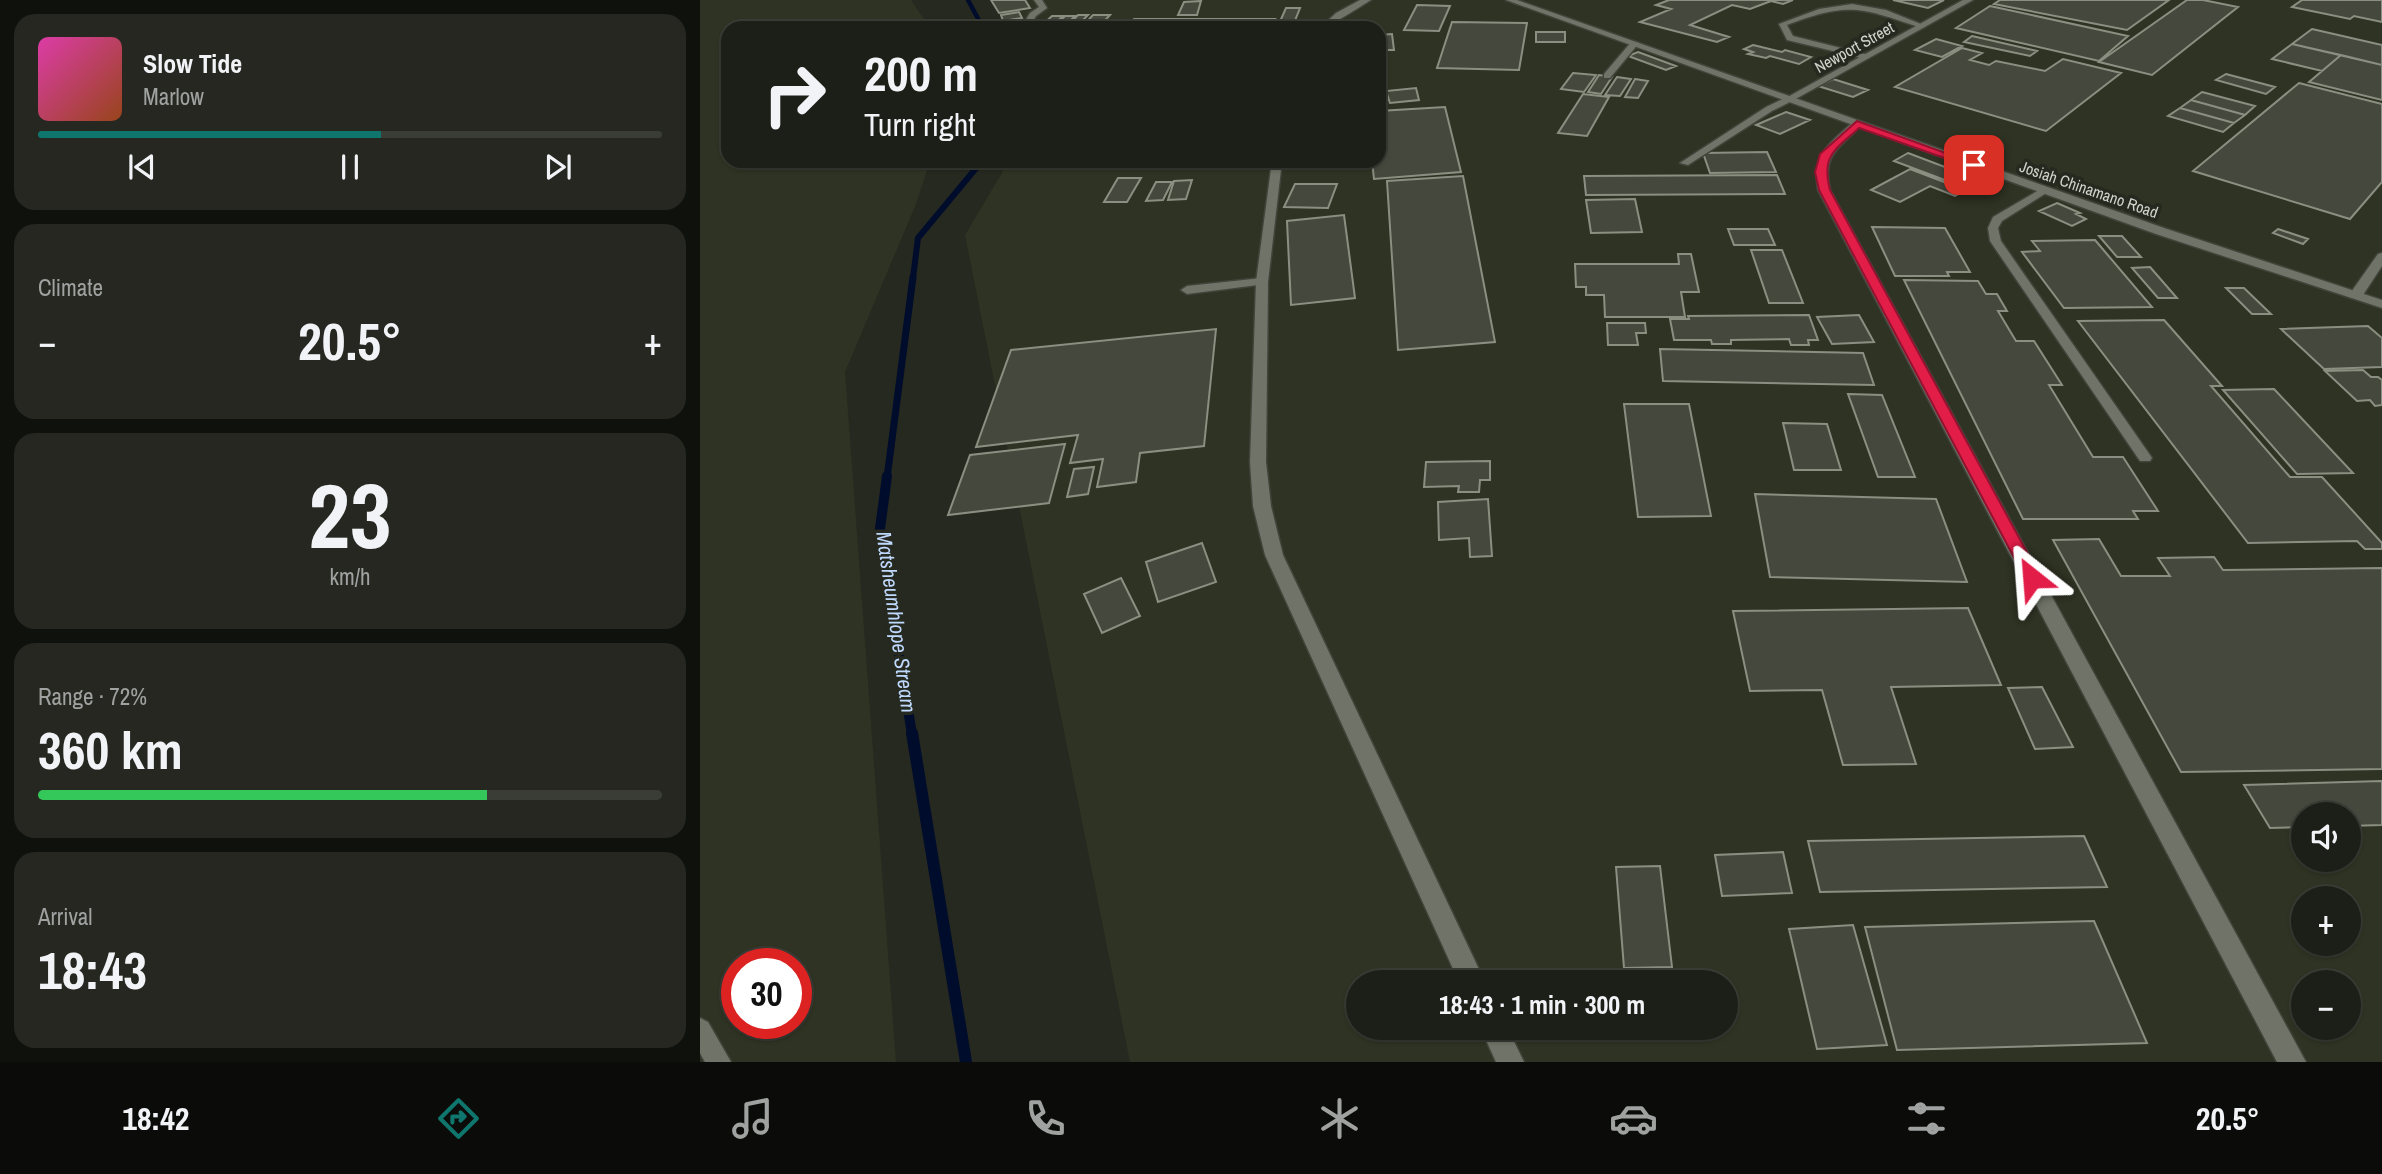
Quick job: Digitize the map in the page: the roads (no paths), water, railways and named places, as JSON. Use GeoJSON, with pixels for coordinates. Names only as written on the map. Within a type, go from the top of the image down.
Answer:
{"type":"FeatureCollection","features":[{"type":"Feature","properties":{"kind":"street"},"geometry":{"type":"LineString","coordinates":[[1332,21],[1345,10],[1367,0]]}},
{"type":"Feature","properties":{"kind":"street","name":"Josiah Chinamano Road"},"geometry":{"type":"LineString","coordinates":[[1510,0],[2044,190],[2382,303]]}},
{"type":"Feature","properties":{"kind":"street","name":"Newport Street"},"geometry":{"type":"LineString","coordinates":[[1789,99],[1969,0]]}},
{"type":"Feature","properties":{"kind":"street"},"geometry":{"type":"LineString","coordinates":[[1857,124],[1824,154],[1820,172],[1824,190],[2292,1062]]}},
{"type":"Feature","properties":{"kind":"street"},"geometry":{"type":"LineString","coordinates":[[1276,168],[1262,282],[1258,462],[1262,506],[1274,555],[1466,970]]}},
{"type":"Feature","properties":{"kind":"street"},"geometry":{"type":"LineString","coordinates":[[2356,295],[2382,257]]}},
{"type":"Feature","properties":{"kind":"street"},"geometry":{"type":"LineString","coordinates":[[1499,1040],[1510,1062]]}},
{"type":"Feature","properties":{"kind":"lane"},"geometry":{"type":"LineString","coordinates":[[1029,21],[1043,8],[1038,0]]}},
{"type":"Feature","properties":{"kind":"lane"},"geometry":{"type":"LineString","coordinates":[[1866,57],[1790,38],[1783,24],[1831,4],[1866,3],[1899,14],[1922,26]]}},
{"type":"Feature","properties":{"kind":"lane"},"geometry":{"type":"LineString","coordinates":[[1607,76],[1635,43]]}},
{"type":"Feature","properties":{"kind":"lane"},"geometry":{"type":"LineString","coordinates":[[1685,163],[1769,108],[1789,99]]}},
{"type":"Feature","properties":{"kind":"lane"},"geometry":{"type":"LineString","coordinates":[[2044,190],[1997,219],[1993,228],[1996,241],[2145,458]]}},
{"type":"Feature","properties":{"kind":"lane"},"geometry":{"type":"LineString","coordinates":[[1187,290],[1262,282]]}},
{"type":"Feature","properties":{"kind":"lane"},"geometry":{"type":"LineString","coordinates":[[700,1030],[719,1062]]}},
{"type":"Feature","properties":{"kind":"waterway","name":"Matsheumhlope Stream"},"geometry":{"type":"LineString","coordinates":[[968,0],[979,21]]}},
{"type":"Feature","properties":{"kind":"waterway","name":"Matsheumhlope Stream"},"geometry":{"type":"LineString","coordinates":[[913,278],[918,238],[976,168]]}},
{"type":"Feature","properties":{"kind":"waterway","name":"Matsheumhlope Stream"},"geometry":{"type":"LineString","coordinates":[[887,478],[913,277]]}},
{"type":"Feature","properties":{"kind":"waterway","name":"Matsheumhlope Stream"},"geometry":{"type":"LineString","coordinates":[[887,476],[879,536],[912,734]]}},
{"type":"Feature","properties":{"kind":"waterway","name":"Matsheumhlope Stream"},"geometry":{"type":"LineString","coordinates":[[912,733],[966,1062]]}}]}
